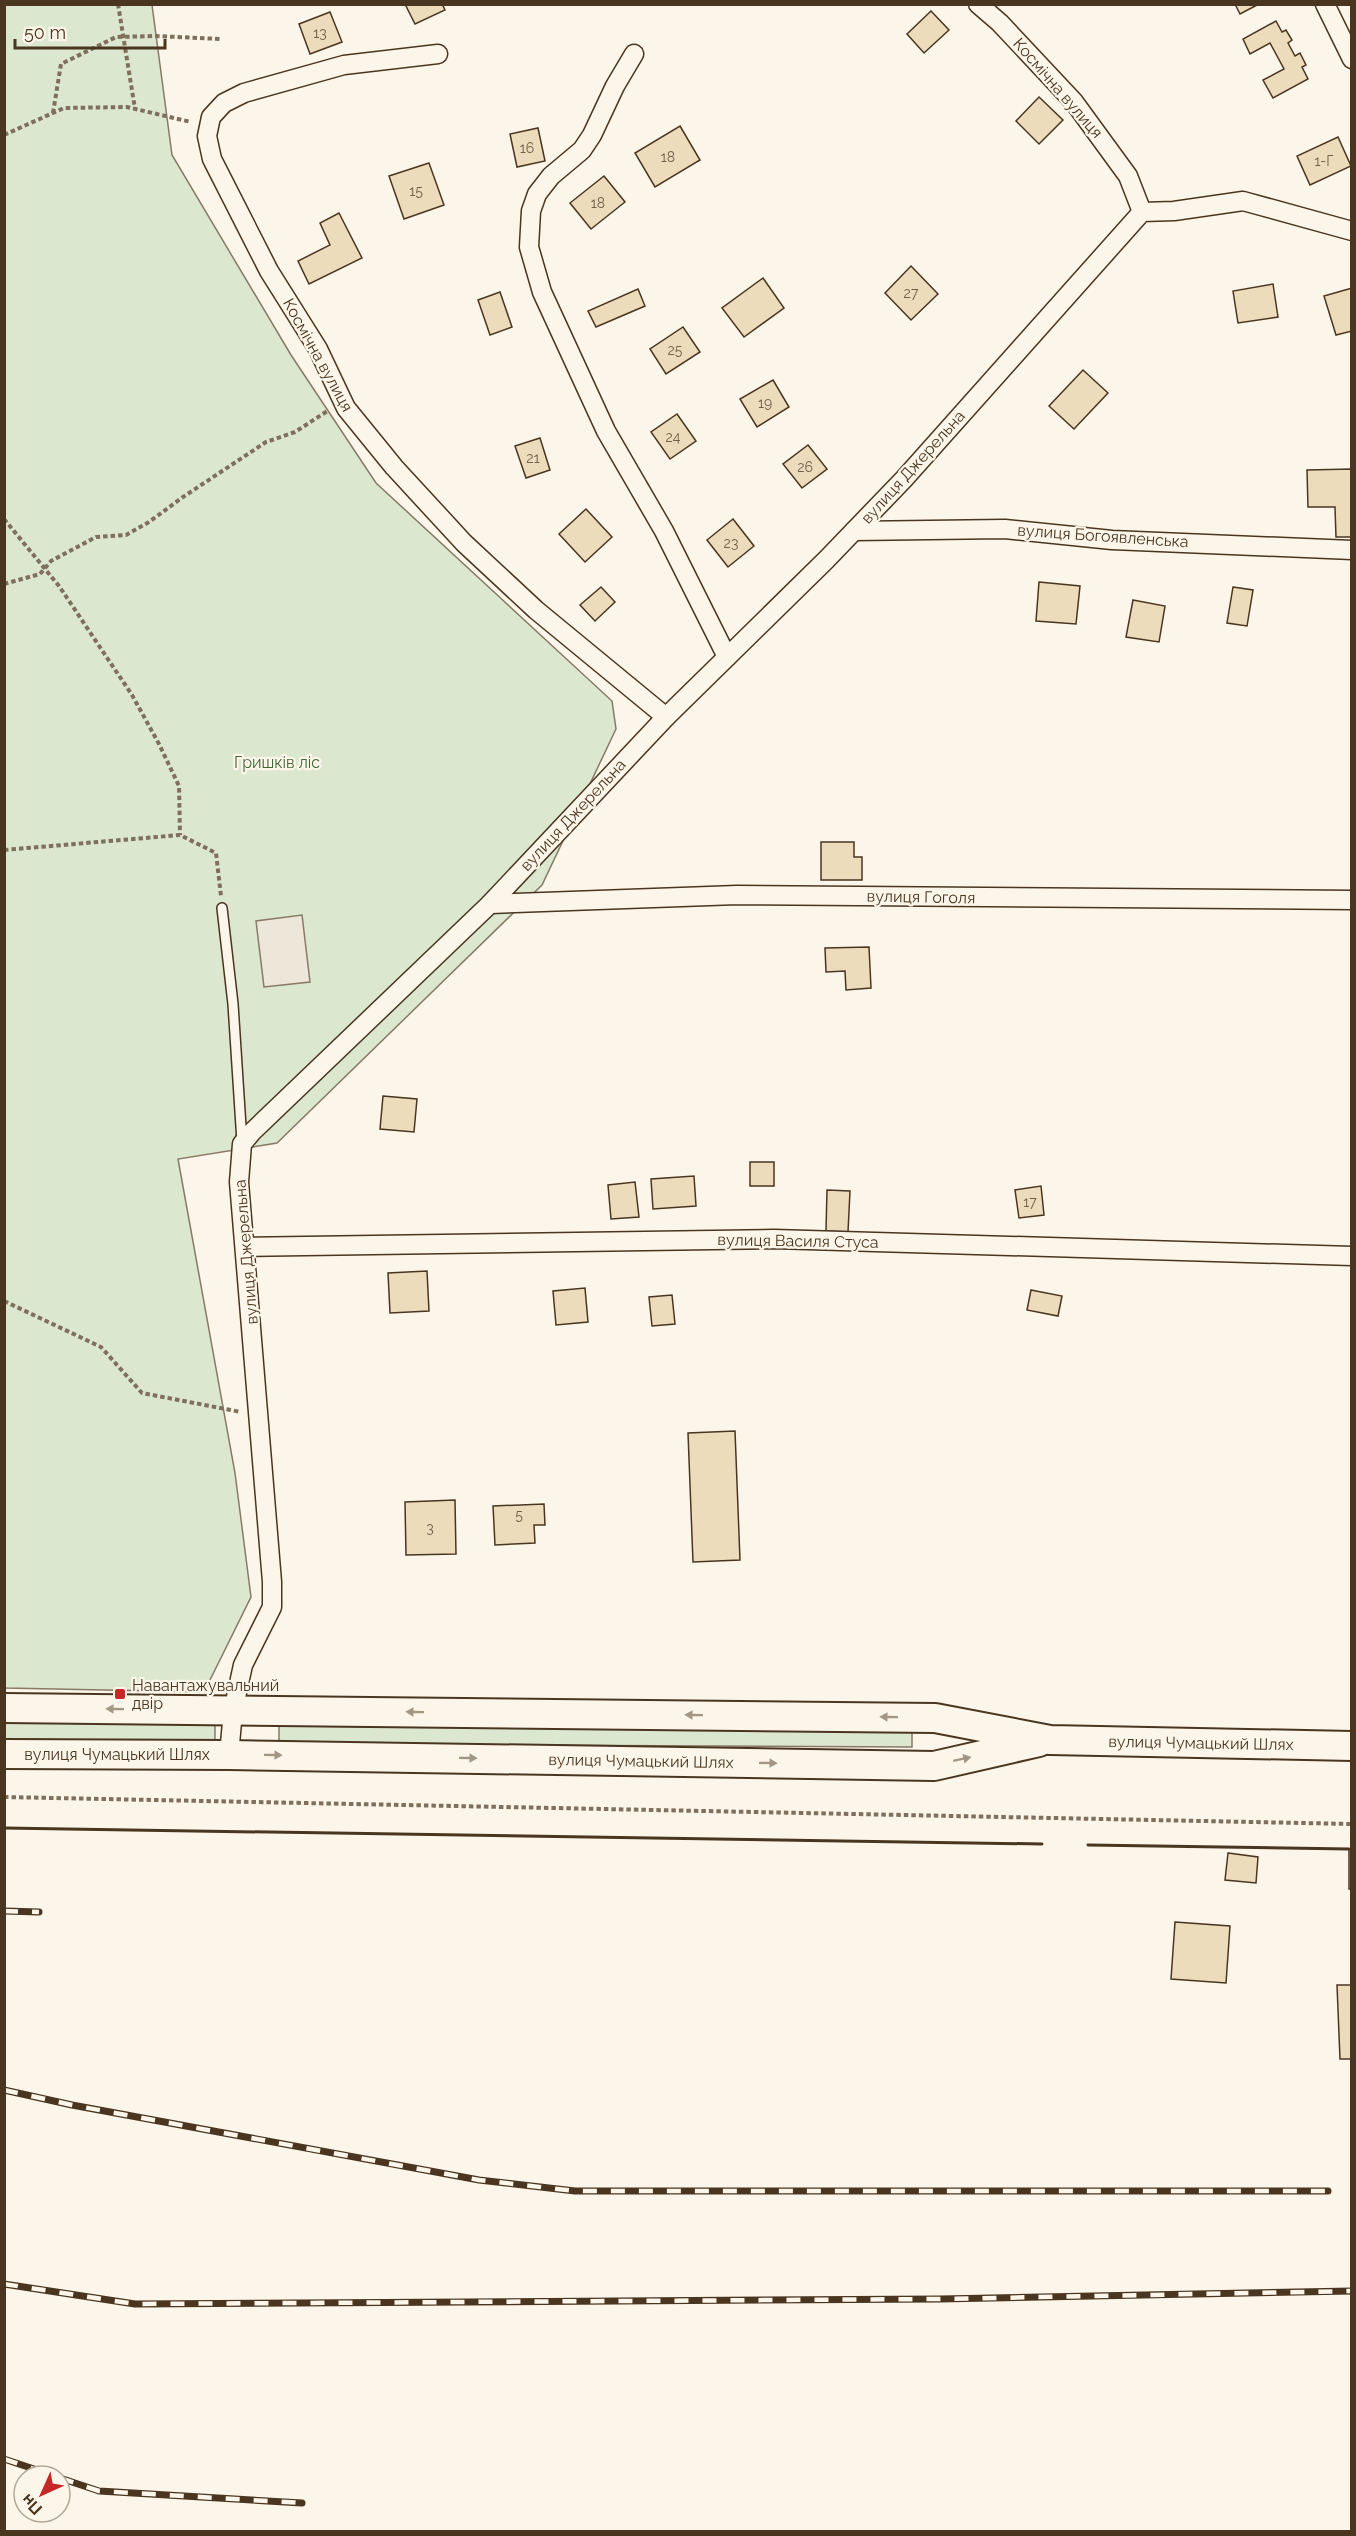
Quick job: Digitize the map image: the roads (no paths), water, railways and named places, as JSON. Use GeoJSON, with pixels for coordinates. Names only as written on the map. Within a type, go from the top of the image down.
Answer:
{"type":"FeatureCollection","features":[{"type":"Feature","properties":{"kind":"main road","name":"вулиця Чумацький Шлях"},"geometry":{"type":"LineString","coordinates":[[4,1708],[934,1718],[1050,1740],[1352,1746]]}},
{"type":"Feature","properties":{"kind":"main road","name":"вулиця Чумацький Шлях"},"geometry":{"type":"LineString","coordinates":[[4,1754],[228,1755],[934,1766],[1050,1740]]}},
{"type":"Feature","properties":{"kind":"street","name":"Космічна вулиця"},"geometry":{"type":"LineString","coordinates":[[978,4],[1000,23],[1080,110],[1128,176],[1142,212]]}},
{"type":"Feature","properties":{"kind":"street"},"geometry":{"type":"LineString","coordinates":[[1325,4],[1352,59]]}},
{"type":"Feature","properties":{"kind":"street","name":"Космічна вулиця"},"geometry":{"type":"LineString","coordinates":[[438,54],[344,65],[244,93],[224,103],[211,117],[207,136],[212,159],[269,270],[318,349],[346,408],[394,467],[464,543],[536,610],[666,717]]}},
{"type":"Feature","properties":{"kind":"street"},"geometry":{"type":"LineString","coordinates":[[634,54],[582,150],[551,176],[537,194],[530,220],[529,247],[542,292],[606,431],[664,531],[727,657]]}},
{"type":"Feature","properties":{"kind":"street"},"geometry":{"type":"LineString","coordinates":[[1142,212],[1174,211],[1243,201],[1352,231]]}},
{"type":"Feature","properties":{"kind":"street","name":"вулиця Джерельна"},"geometry":{"type":"LineString","coordinates":[[233,1711],[243,1665],[272,1607],[260,1415],[239,1182],[242,1144],[277,1107],[490,904],[666,717],[854,531],[904,479],[1142,212]]}},
{"type":"Feature","properties":{"kind":"street","name":"вулиця Богоявленська"},"geometry":{"type":"LineString","coordinates":[[854,531],[1005,529],[1112,540],[1352,550]]}},
{"type":"Feature","properties":{"kind":"street","name":"вулиця Гоголя"},"geometry":{"type":"LineString","coordinates":[[490,904],[737,895],[1352,900]]}},
{"type":"Feature","properties":{"kind":"street","name":"вулиця Василя Стуса"},"geometry":{"type":"LineString","coordinates":[[245,1247],[774,1239],[1352,1256]]}},
{"type":"Feature","properties":{"kind":"street","name":"вулиця Чумацький Шлях"},"geometry":{"type":"LineString","coordinates":[[228,1755],[233,1711]]}},
{"type":"Feature","properties":{"kind":"lane"},"geometry":{"type":"LineString","coordinates":[[222,908],[234,1004],[242,1144]]}},
{"type":"Feature","properties":{"kind":"railway"},"geometry":{"type":"LineString","coordinates":[[4,1911],[39,1912]]}},
{"type":"Feature","properties":{"kind":"railway"},"geometry":{"type":"LineString","coordinates":[[4,2090],[72,2105],[479,2180],[575,2191],[1328,2191]]}},
{"type":"Feature","properties":{"kind":"railway"},"geometry":{"type":"LineString","coordinates":[[4,2284],[135,2304],[940,2299],[1352,2291]]}},
{"type":"Feature","properties":{"kind":"railway"},"geometry":{"type":"LineString","coordinates":[[4,2459],[19,2464]]}},
{"type":"Feature","properties":{"kind":"railway"},"geometry":{"type":"LineString","coordinates":[[72,2482],[99,2491],[302,2503]]}},
{"type":"Feature","properties":{"kind":"place","name":"Навантажувальний двір"},"geometry":{"type":"Point","coordinates":[120,1694]}},
{"type":"Feature","properties":{"kind":"park label","name":"Гришків ліс"},"geometry":{"type":"Point","coordinates":[277,762]}}]}
